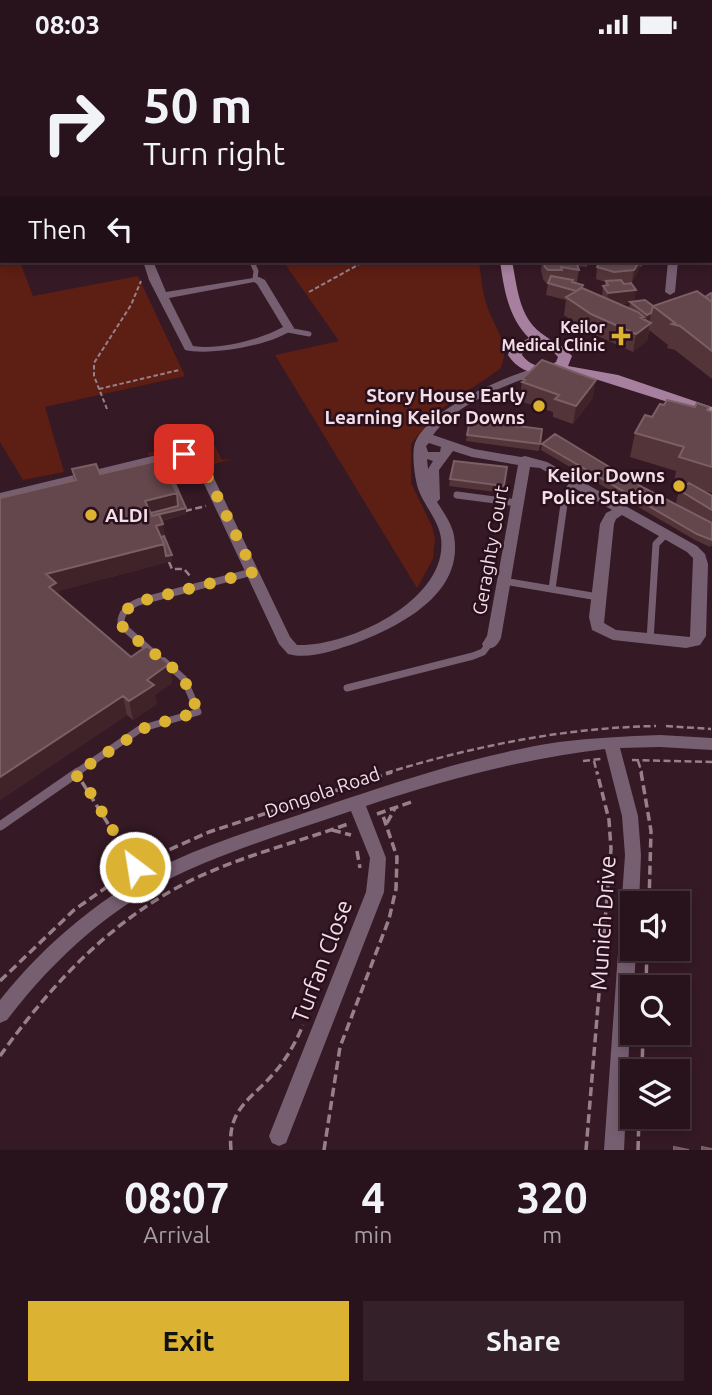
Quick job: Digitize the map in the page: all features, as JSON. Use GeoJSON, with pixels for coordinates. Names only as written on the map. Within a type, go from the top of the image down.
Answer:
{"type":"FeatureCollection","features":[{"type":"Feature","properties":{"kind":"street"},"geometry":{"type":"LineString","coordinates":[[149,263],[163,296],[189,348],[194,350],[230,345],[288,330],[288,325],[261,282],[256,279],[163,296]]}},
{"type":"Feature","properties":{"kind":"street"},"geometry":{"type":"LineString","coordinates":[[506,263],[516,314],[512,341],[516,358],[528,368],[578,370],[712,412]]}},
{"type":"Feature","properties":{"kind":"street"},"geometry":{"type":"LineString","coordinates":[[670,292],[673,263]]}},
{"type":"Feature","properties":{"kind":"street"},"geometry":{"type":"LineString","coordinates":[[516,314],[528,332],[610,378]]}},
{"type":"Feature","properties":{"kind":"street"},"geometry":{"type":"LineString","coordinates":[[493,386],[516,358],[517,349],[524,344],[545,342]]}},
{"type":"Feature","properties":{"kind":"street"},"geometry":{"type":"LineString","coordinates":[[0,497],[174,455],[189,454],[201,463],[284,640],[293,650],[326,647],[365,634],[408,613],[430,595],[437,584],[446,564],[448,543],[444,522],[424,488],[421,447],[435,423],[493,386],[545,370],[565,360],[563,351]]}},
{"type":"Feature","properties":{"kind":"street"},"geometry":{"type":"LineString","coordinates":[[650,391],[712,402]]}},
{"type":"Feature","properties":{"kind":"street"},"geometry":{"type":"LineString","coordinates":[[434,504],[432,477],[435,465],[444,449],[446,426],[460,407]]}},
{"type":"Feature","properties":{"kind":"street"},"geometry":{"type":"LineString","coordinates":[[421,447],[430,439],[444,449],[543,465],[579,484],[623,509],[692,549],[700,557],[699,636],[690,643],[613,635],[601,630],[596,622],[607,524],[611,516],[623,509]]}},
{"type":"Feature","properties":{"kind":"street"},"geometry":{"type":"LineString","coordinates":[[421,447],[429,457],[444,449]]}},
{"type":"Feature","properties":{"kind":"street","name":"Geraghty Court"},"geometry":{"type":"LineString","coordinates":[[489,644],[494,638],[525,460]]}},
{"type":"Feature","properties":{"kind":"street","name":"Dongola Road"},"geometry":{"type":"LineString","coordinates":[[0,1014],[22,983],[49,956],[137,889],[223,848],[355,815],[499,758],[542,751],[613,751],[712,744]]}},
{"type":"Feature","properties":{"kind":"street","name":"Munich Drive"},"geometry":{"type":"LineString","coordinates":[[613,751],[630,816],[633,855],[614,1150]]}},
{"type":"Feature","properties":{"kind":"street","name":"Turfan Close"},"geometry":{"type":"LineString","coordinates":[[279,1136],[375,892],[378,857],[355,815]]}},
{"type":"Feature","properties":{"kind":"lane"},"geometry":{"type":"LineString","coordinates":[[253,263],[257,271],[256,279]]}},
{"type":"Feature","properties":{"kind":"lane"},"geometry":{"type":"LineString","coordinates":[[288,330],[309,334]]}},
{"type":"Feature","properties":{"kind":"lane"},"geometry":{"type":"LineString","coordinates":[[552,589],[565,497],[570,488],[579,484]]}},
{"type":"Feature","properties":{"kind":"lane"},"geometry":{"type":"LineString","coordinates":[[457,495],[517,503]]}},
{"type":"Feature","properties":{"kind":"lane"},"geometry":{"type":"LineString","coordinates":[[650,639],[656,544],[666,534]]}},
{"type":"Feature","properties":{"kind":"lane"},"geometry":{"type":"LineString","coordinates":[[0,826],[146,727],[198,712],[188,687],[178,672],[123,629],[120,621],[127,608],[138,602],[254,572]]}},
{"type":"Feature","properties":{"kind":"lane"},"geometry":{"type":"LineString","coordinates":[[504,581],[598,597]]}},
{"type":"Feature","properties":{"kind":"lane"},"geometry":{"type":"LineString","coordinates":[[347,688],[473,656],[483,652],[489,644]]}},
{"type":"Feature","properties":{"kind":"path"},"geometry":{"type":"LineString","coordinates":[[309,292],[361,263]]}},
{"type":"Feature","properties":{"kind":"path"},"geometry":{"type":"LineString","coordinates":[[107,409],[93,376],[94,363],[131,305],[143,277]]}},
{"type":"Feature","properties":{"kind":"path"},"geometry":{"type":"LineString","coordinates":[[99,389],[179,370]]}},
{"type":"Feature","properties":{"kind":"path"},"geometry":{"type":"LineString","coordinates":[[169,562],[172,569]]}},
{"type":"Feature","properties":{"kind":"path"},"geometry":{"type":"LineString","coordinates":[[582,762],[594,760],[613,751],[638,761],[712,762]]}},
{"type":"Feature","properties":{"kind":"path"},"geometry":{"type":"LineString","coordinates":[[586,1150],[611,849],[609,820],[594,760]]}},
{"type":"Feature","properties":{"kind":"path"},"geometry":{"type":"LineString","coordinates":[[638,761],[645,779],[650,813],[649,891]]}},
{"type":"Feature","properties":{"kind":"path"},"geometry":{"type":"LineString","coordinates":[[75,774],[87,787],[135,867]]}},
{"type":"Feature","properties":{"kind":"path"},"geometry":{"type":"LineString","coordinates":[[0,1056],[30,1012],[70,967],[120,924],[196,878],[332,830],[355,815],[382,813],[416,800]]}},
{"type":"Feature","properties":{"kind":"path"},"geometry":{"type":"LineString","coordinates":[[387,824],[395,808]]}},
{"type":"Feature","properties":{"kind":"path"},"geometry":{"type":"LineString","coordinates":[[324,1150],[340,1047],[389,919],[396,889],[397,857],[382,813]]}},
{"type":"Feature","properties":{"kind":"path"},"geometry":{"type":"LineString","coordinates":[[355,815],[351,835],[356,846],[359,880]]}},
{"type":"Feature","properties":{"kind":"path"},"geometry":{"type":"LineString","coordinates":[[332,830],[351,835]]}},
{"type":"Feature","properties":{"kind":"path"},"geometry":{"type":"LineString","coordinates":[[231,1150],[228,1135],[237,1108],[275,1072],[298,1038],[305,1020]]}},
{"type":"Feature","properties":{"kind":"path"},"geometry":{"type":"LineString","coordinates":[[638,1150],[639,1129]]}},
{"type":"Feature","properties":{"kind":"shaded area"},"geometry":{"type":"Polygon","coordinates":[[[20,263],[33,296],[138,276],[185,376],[45,407],[64,472],[23,480],[0,442],[0,266],[20,263]]]}},
{"type":"Feature","properties":{"kind":"shaded area"},"geometry":{"type":"Polygon","coordinates":[[[284,263],[479,263],[485,301],[503,344],[503,361],[500,369],[437,412],[411,444],[411,483],[435,538],[433,559],[417,588],[275,355],[339,341],[284,263]]]}},
{"type":"Feature","properties":{"kind":"shaded area"},"geometry":{"type":"Polygon","coordinates":[[[208,432],[222,460],[232,459],[211,465],[205,456],[192,448],[149,456],[148,453],[197,442],[194,436],[208,432]]]}},
{"type":"Feature","properties":{"kind":"building"},"geometry":{"type":"Polygon","coordinates":[[[544,263],[577,263],[579,270],[561,267],[562,270],[548,270],[544,263]]]}},
{"type":"Feature","properties":{"kind":"building"},"geometry":{"type":"Polygon","coordinates":[[[600,263],[639,263],[634,270],[614,272],[597,267],[600,263]]]}},
{"type":"Feature","properties":{"kind":"building"},"geometry":{"type":"Polygon","coordinates":[[[551,276],[573,280],[572,282],[583,285],[576,291],[548,283],[551,276]]]}},
{"type":"Feature","properties":{"kind":"building"},"geometry":{"type":"Polygon","coordinates":[[[621,280],[624,284],[631,283],[636,290],[608,293],[603,286],[608,285],[606,281],[621,280]]]}},
{"type":"Feature","properties":{"kind":"building"},"geometry":{"type":"Polygon","coordinates":[[[582,288],[638,312],[644,317],[641,318],[651,323],[636,334],[591,314],[566,297],[582,288]]]}},
{"type":"Feature","properties":{"kind":"building"},"geometry":{"type":"Polygon","coordinates":[[[697,291],[712,302],[712,351],[680,326],[672,324],[675,323],[653,306],[697,291]]]}},
{"type":"Feature","properties":{"kind":"building"},"geometry":{"type":"Polygon","coordinates":[[[712,294],[712,302],[705,297],[712,294]]]}},
{"type":"Feature","properties":{"kind":"building"},"geometry":{"type":"Polygon","coordinates":[[[645,300],[653,306],[651,313],[647,315],[630,302],[645,300]]]}},
{"type":"Feature","properties":{"kind":"building"},"geometry":{"type":"Polygon","coordinates":[[[542,360],[596,380],[576,406],[555,399],[559,395],[522,382],[542,360]]]}},
{"type":"Feature","properties":{"kind":"building"},"geometry":{"type":"Polygon","coordinates":[[[667,400],[695,407],[697,403],[709,407],[707,410],[712,412],[712,467],[679,457],[684,447],[635,433],[645,415],[652,417],[660,404],[664,405],[667,400]]]}},
{"type":"Feature","properties":{"kind":"building"},"geometry":{"type":"Polygon","coordinates":[[[470,420],[542,429],[540,444],[467,435],[470,420]]]}},
{"type":"Feature","properties":{"kind":"building"},"geometry":{"type":"Polygon","coordinates":[[[555,434],[644,488],[712,523],[712,540],[697,534],[542,444],[555,434]]]}},
{"type":"Feature","properties":{"kind":"building"},"geometry":{"type":"Polygon","coordinates":[[[161,460],[177,493],[145,501],[152,516],[159,514],[163,524],[156,526],[164,544],[46,574],[56,583],[49,587],[131,657],[147,646],[169,664],[147,680],[154,685],[129,701],[123,696],[0,777],[0,498],[76,480],[72,469],[96,464],[100,474],[161,460]]]}},
{"type":"Feature","properties":{"kind":"building"},"geometry":{"type":"Polygon","coordinates":[[[454,461],[507,467],[504,486],[450,479],[454,461]]]}},
{"type":"Feature","properties":{"kind":"building"},"geometry":{"type":"Polygon","coordinates":[[[169,470],[186,508],[152,516],[151,513],[178,506],[177,493],[166,471],[169,470]]]}},
{"type":"Feature","properties":{"kind":"building"},"geometry":{"type":"Polygon","coordinates":[[[689,483],[712,496],[712,510],[679,490],[689,483]]]}},
{"type":"Feature","properties":{"kind":"building"},"geometry":{"type":"Polygon","coordinates":[[[164,536],[172,555],[166,556],[161,537],[164,536]]]}},
{"type":"Feature","properties":{"kind":"place","name":"Keilor Medical Clinic"},"geometry":{"type":"Point","coordinates":[621,336]}},
{"type":"Feature","properties":{"kind":"place","name":"Story House Early Learning Keilor Downs"},"geometry":{"type":"Point","coordinates":[539,406]}},
{"type":"Feature","properties":{"kind":"place","name":"Keilor Downs Police Station"},"geometry":{"type":"Point","coordinates":[679,486]}},
{"type":"Feature","properties":{"kind":"place","name":"ALDI"},"geometry":{"type":"Point","coordinates":[91,515]}},
{"type":"Feature","properties":{"kind":"route"},"geometry":{"type":"LineString","coordinates":[[135,867],[87,787],[75,774],[140,729],[198,712],[184,679],[123,629],[121,615],[134,603],[254,572],[201,463],[193,456],[184,454]]}}]}
